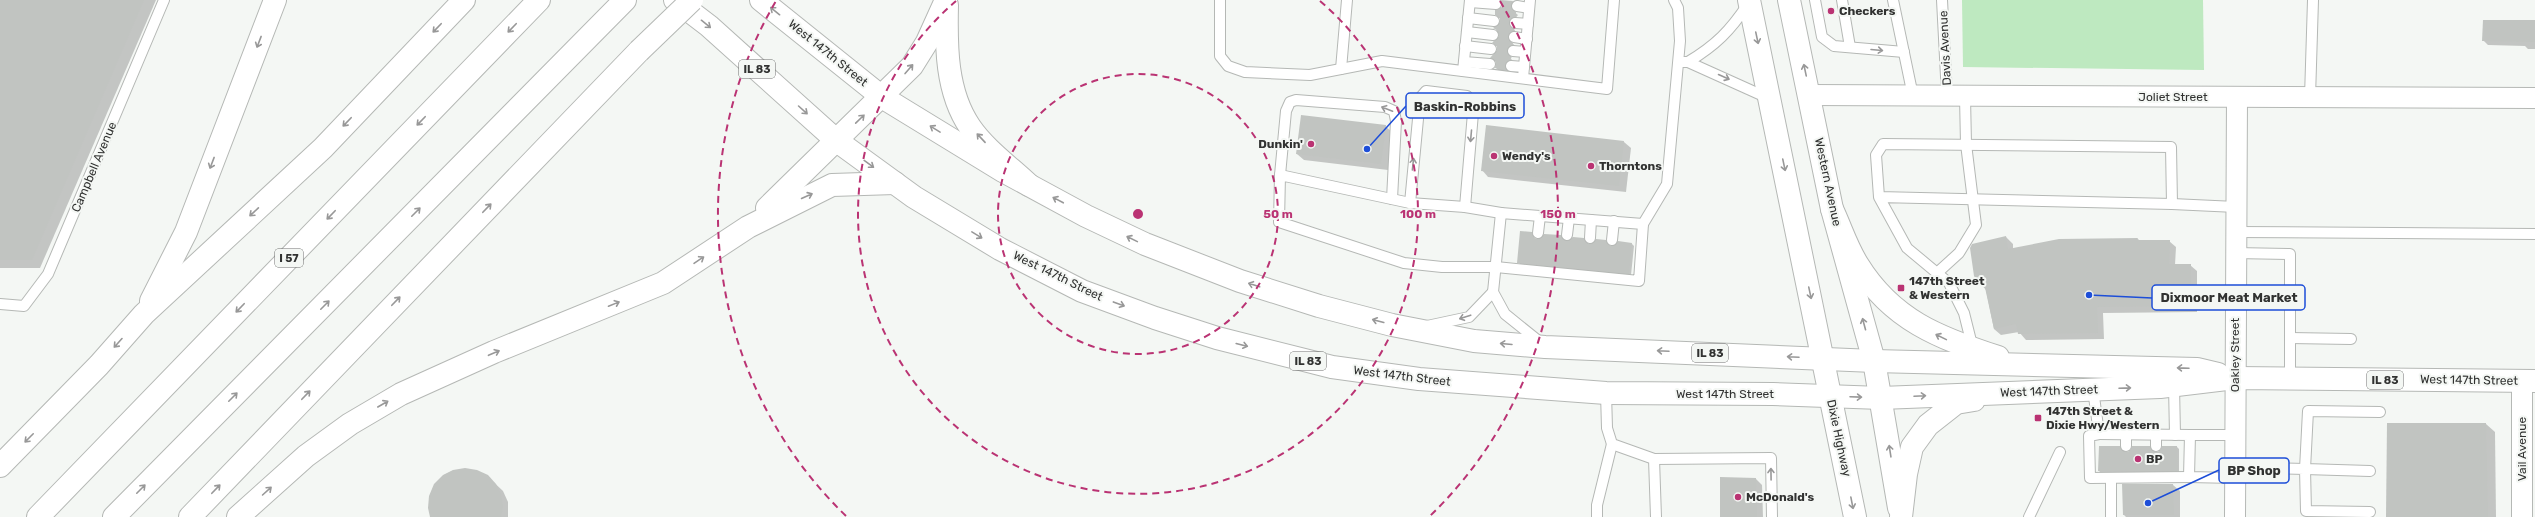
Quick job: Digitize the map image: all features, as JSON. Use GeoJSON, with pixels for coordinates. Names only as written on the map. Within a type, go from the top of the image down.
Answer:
{"type":"FeatureCollection","features":[{"type":"Feature","properties":{"kind":"main road"},"geometry":{"type":"LineString","coordinates":[[144,314],[186,232],[275,0]]}},
{"type":"Feature","properties":{"kind":"main road"},"geometry":{"type":"LineString","coordinates":[[0,466],[94,370],[144,314],[323,148],[464,0]]}},
{"type":"Feature","properties":{"kind":"main road","name":"I 57"},"geometry":{"type":"LineString","coordinates":[[38,517],[539,0]]}},
{"type":"Feature","properties":{"kind":"main road"},"geometry":{"type":"LineString","coordinates":[[114,517],[606,21],[625,0]]}},
{"type":"Feature","properties":{"kind":"main road","name":"West 147th Street"},"geometry":{"type":"LineString","coordinates":[[675,0],[709,26],[837,141],[914,197],[1000,248],[1082,291],[1217,338],[1332,367],[1412,378],[1606,393],[1881,398],[2174,386],[2234,378],[2529,381]]}},
{"type":"Feature","properties":{"kind":"main road"},"geometry":{"type":"LineString","coordinates":[[190,517],[639,51],[692,0]]}},
{"type":"Feature","properties":{"kind":"main road","name":"West 147th Street"},"geometry":{"type":"LineString","coordinates":[[761,0],[882,97],[1029,185],[1144,244],[1210,269],[1319,306],[1414,329],[1474,341],[1545,347],[1874,361],[2197,369],[2234,378]]}},
{"type":"Feature","properties":{"kind":"main road"},"geometry":{"type":"LineString","coordinates":[[748,227],[912,66],[927,42],[946,0]]}},
{"type":"Feature","properties":{"kind":"main road"},"geometry":{"type":"LineString","coordinates":[[946,0],[949,71],[960,109],[971,128],[1029,185]]}},
{"type":"Feature","properties":{"kind":"main road","name":"Western Avenue"},"geometry":{"type":"LineString","coordinates":[[1789,0],[1810,95],[1832,209],[1874,361]]}},
{"type":"Feature","properties":{"kind":"main road"},"geometry":{"type":"LineString","coordinates":[[1749,1],[1823,359]]}},
{"type":"Feature","properties":{"kind":"main road"},"geometry":{"type":"LineString","coordinates":[[238,517],[306,456],[350,424],[401,394],[494,352],[663,283],[748,227],[832,185],[895,183]]}},
{"type":"Feature","properties":{"kind":"main road"},"geometry":{"type":"LineString","coordinates":[[1832,209],[1857,264],[1875,290],[1904,317],[1943,339],[1973,349],[2032,364]]}},
{"type":"Feature","properties":{"kind":"main road","name":"Dixie Highway"},"geometry":{"type":"LineString","coordinates":[[1823,359],[1855,517]]}},
{"type":"Feature","properties":{"kind":"main road"},"geometry":{"type":"LineString","coordinates":[[1874,361],[1901,517]]}},
{"type":"Feature","properties":{"kind":"main road"},"geometry":{"type":"LineString","coordinates":[[1901,517],[1906,474],[1912,446],[1928,425],[1956,403],[2030,391]]}},
{"type":"Feature","properties":{"kind":"street","name":"Joliet Street"},"geometry":{"type":"LineString","coordinates":[[1810,95],[2535,98]]}},
{"type":"Feature","properties":{"kind":"street","name":"Oakley Street"},"geometry":{"type":"LineString","coordinates":[[2235,517],[2234,378],[2237,97]]}},
{"type":"Feature","properties":{"kind":"street","name":"Vail Avenue"},"geometry":{"type":"LineString","coordinates":[[2522,517],[2528,424],[2529,381]]}},
{"type":"Feature","properties":{"kind":"lane","name":"Campbell Avenue"},"geometry":{"type":"LineString","coordinates":[[0,304],[24,306],[48,274],[164,0]]}},
{"type":"Feature","properties":{"kind":"lane"},"geometry":{"type":"LineString","coordinates":[[1220,0],[1220,56],[1228,66],[1245,72],[1310,75],[1382,61],[1463,66],[1490,64]]}},
{"type":"Feature","properties":{"kind":"lane"},"geometry":{"type":"LineString","coordinates":[[1341,69],[1347,0]]}},
{"type":"Feature","properties":{"kind":"lane"},"geometry":{"type":"LineString","coordinates":[[1463,66],[1523,78],[1607,89],[1614,0]]}},
{"type":"Feature","properties":{"kind":"lane"},"geometry":{"type":"LineString","coordinates":[[1392,199],[1396,121],[1394,111],[1385,107],[1296,100],[1290,102],[1286,111],[1280,175],[1279,222],[1404,262],[1442,267],[1535,268],[1564,270],[1610,275],[1639,282],[1643,224],[1666,184],[1683,62],[1678,8],[1674,0]]}},
{"type":"Feature","properties":{"kind":"lane"},"geometry":{"type":"LineString","coordinates":[[1815,0],[1822,37],[1834,46],[1904,52]]}},
{"type":"Feature","properties":{"kind":"lane"},"geometry":{"type":"LineString","coordinates":[[1842,0],[1850,47]]}},
{"type":"Feature","properties":{"kind":"lane"},"geometry":{"type":"LineString","coordinates":[[1893,0],[1913,96]]}},
{"type":"Feature","properties":{"kind":"lane","name":"Davis Avenue"},"geometry":{"type":"LineString","coordinates":[[1937,273],[1959,253],[1976,225],[1966,144],[1956,96],[1942,0]]}},
{"type":"Feature","properties":{"kind":"lane"},"geometry":{"type":"LineString","coordinates":[[2310,97],[2313,0]]}},
{"type":"Feature","properties":{"kind":"lane"},"geometry":{"type":"LineString","coordinates":[[1463,66],[1470,1],[1496,4]]}},
{"type":"Feature","properties":{"kind":"lane"},"geometry":{"type":"LineString","coordinates":[[1683,62],[1712,48],[1732,28],[1749,1]]}},
{"type":"Feature","properties":{"kind":"lane"},"geometry":{"type":"LineString","coordinates":[[1517,6],[1530,4],[1523,78]]}},
{"type":"Feature","properties":{"kind":"lane"},"geometry":{"type":"LineString","coordinates":[[1468,18],[1494,21]]}},
{"type":"Feature","properties":{"kind":"lane"},"geometry":{"type":"LineString","coordinates":[[1515,23],[1528,24]]}},
{"type":"Feature","properties":{"kind":"lane"},"geometry":{"type":"LineString","coordinates":[[1467,32],[1492,35]]}},
{"type":"Feature","properties":{"kind":"lane"},"geometry":{"type":"LineString","coordinates":[[1514,37],[1527,39]]}},
{"type":"Feature","properties":{"kind":"lane"},"geometry":{"type":"LineString","coordinates":[[1465,46],[1491,49]]}},
{"type":"Feature","properties":{"kind":"lane"},"geometry":{"type":"LineString","coordinates":[[1513,51],[1525,52]]}},
{"type":"Feature","properties":{"kind":"lane"},"geometry":{"type":"LineString","coordinates":[[1683,62],[1770,98]]}},
{"type":"Feature","properties":{"kind":"lane"},"geometry":{"type":"LineString","coordinates":[[1511,66],[1524,67]]}},
{"type":"Feature","properties":{"kind":"lane"},"geometry":{"type":"LineString","coordinates":[[1410,202],[1420,98],[1426,91],[1467,96],[1470,103],[1473,113],[1466,207]]}},
{"type":"Feature","properties":{"kind":"lane"},"geometry":{"type":"LineString","coordinates":[[1973,349],[1964,313],[1949,283],[1907,248],[1880,197],[1876,155],[1883,144],[2171,148],[2172,204]]}},
{"type":"Feature","properties":{"kind":"lane"},"geometry":{"type":"LineString","coordinates":[[1280,175],[1410,202],[1466,207],[1501,213],[1643,224]]}},
{"type":"Feature","properties":{"kind":"lane"},"geometry":{"type":"LineString","coordinates":[[1880,197],[2172,204],[2236,207]]}},
{"type":"Feature","properties":{"kind":"lane"},"geometry":{"type":"LineString","coordinates":[[1501,213],[1493,292],[1505,314],[1545,347]]}},
{"type":"Feature","properties":{"kind":"lane"},"geometry":{"type":"LineString","coordinates":[[1538,233],[1540,216]]}},
{"type":"Feature","properties":{"kind":"lane"},"geometry":{"type":"LineString","coordinates":[[1567,236],[1569,218]]}},
{"type":"Feature","properties":{"kind":"lane"},"geometry":{"type":"LineString","coordinates":[[1590,238],[1591,220]]}},
{"type":"Feature","properties":{"kind":"lane"},"geometry":{"type":"LineString","coordinates":[[1612,240],[1614,222]]}},
{"type":"Feature","properties":{"kind":"lane"},"geometry":{"type":"LineString","coordinates":[[2235,232],[2535,234]]}},
{"type":"Feature","properties":{"kind":"lane"},"geometry":{"type":"LineString","coordinates":[[2235,253],[2290,254],[2290,379]]}},
{"type":"Feature","properties":{"kind":"lane"},"geometry":{"type":"LineString","coordinates":[[1414,329],[1469,317],[1493,292]]}},
{"type":"Feature","properties":{"kind":"lane"},"geometry":{"type":"LineString","coordinates":[[2290,338],[2351,339]]}},
{"type":"Feature","properties":{"kind":"lane"},"geometry":{"type":"LineString","coordinates":[[2174,386],[2175,435]]}},
{"type":"Feature","properties":{"kind":"lane"},"geometry":{"type":"LineString","coordinates":[[2093,389],[2099,434]]}},
{"type":"Feature","properties":{"kind":"lane"},"geometry":{"type":"LineString","coordinates":[[1597,517],[1597,505],[1612,444],[1607,428],[1606,393]]}},
{"type":"Feature","properties":{"kind":"lane"},"geometry":{"type":"LineString","coordinates":[[2370,512],[2306,511],[2305,469],[2308,411],[2380,412]]}},
{"type":"Feature","properties":{"kind":"lane"},"geometry":{"type":"LineString","coordinates":[[2235,435],[2099,434],[2089,436],[2090,478],[2111,478],[2126,474],[2156,474],[2189,477],[2235,472],[2305,469],[2370,471]]}},
{"type":"Feature","properties":{"kind":"lane"},"geometry":{"type":"LineString","coordinates":[[2126,434],[2126,446]]}},
{"type":"Feature","properties":{"kind":"lane"},"geometry":{"type":"LineString","coordinates":[[2156,435],[2156,446]]}},
{"type":"Feature","properties":{"kind":"lane"},"geometry":{"type":"LineString","coordinates":[[2189,477],[2190,435]]}},
{"type":"Feature","properties":{"kind":"lane"},"geometry":{"type":"LineString","coordinates":[[1612,444],[1654,459],[1771,458],[1772,517]]}},
{"type":"Feature","properties":{"kind":"lane"},"geometry":{"type":"LineString","coordinates":[[2029,517],[2060,452]]}},
{"type":"Feature","properties":{"kind":"lane"},"geometry":{"type":"LineString","coordinates":[[1654,459],[1656,517]]}},
{"type":"Feature","properties":{"kind":"lane"},"geometry":{"type":"LineString","coordinates":[[2111,478],[2111,517]]}},
{"type":"Feature","properties":{"kind":"lane"},"geometry":{"type":"LineString","coordinates":[[1655,503],[1662,517]]}},
{"type":"Feature","properties":{"kind":"green space"},"geometry":{"type":"Polygon","coordinates":[[[1962,0],[2203,0],[2204,70],[1963,67],[1962,0]]]}},
{"type":"Feature","properties":{"kind":"building"},"geometry":{"type":"Polygon","coordinates":[[[0,0],[144,0],[32,260],[0,260],[0,0]]]}},
{"type":"Feature","properties":{"kind":"building"},"geometry":{"type":"Polygon","coordinates":[[[1501,0],[1513,1],[1511,8],[1516,12],[1516,17],[1512,17],[1509,22],[1509,26],[1515,30],[1508,36],[1508,40],[1513,43],[1507,50],[1507,54],[1512,57],[1505,63],[1506,70],[1495,68],[1496,62],[1490,58],[1497,50],[1497,46],[1492,43],[1499,36],[1497,30],[1493,28],[1500,22],[1500,18],[1495,15],[1495,10],[1502,7],[1501,0]]]}},
{"type":"Feature","properties":{"kind":"building"},"geometry":{"type":"Polygon","coordinates":[[[2483,20],[2535,20],[2535,42],[2482,41],[2483,20]]]}},
{"type":"Feature","properties":{"kind":"building"},"geometry":{"type":"Polygon","coordinates":[[[1301,115],[1386,125],[1381,164],[1296,154],[1301,115]]]}},
{"type":"Feature","properties":{"kind":"building"},"geometry":{"type":"Polygon","coordinates":[[[1486,125],[1624,141],[1619,186],[1481,171],[1486,125]]]}},
{"type":"Feature","properties":{"kind":"building"},"geometry":{"type":"Polygon","coordinates":[[[1520,231],[1532,232],[1534,238],[1538,239],[1544,234],[1561,235],[1567,241],[1573,237],[1584,238],[1589,244],[1596,239],[1606,240],[1611,246],[1618,241],[1632,243],[1629,274],[1517,263],[1520,231]]]}},
{"type":"Feature","properties":{"kind":"building"},"geometry":{"type":"Polygon","coordinates":[[[2006,236],[2008,249],[2059,239],[2138,238],[2137,240],[2170,240],[2169,264],[2191,264],[2191,306],[2097,307],[2098,333],[2018,334],[2016,324],[1994,329],[1984,283],[1979,284],[1974,276],[1970,248],[1972,244],[2006,236]]]}},
{"type":"Feature","properties":{"kind":"building"},"geometry":{"type":"Polygon","coordinates":[[[2387,423],[2486,423],[2488,517],[2386,517],[2387,423]]]}},
{"type":"Feature","properties":{"kind":"building","name":"BP"},"geometry":{"type":"Polygon","coordinates":[[[2099,446],[2120,446],[2126,452],[2130,451],[2132,446],[2150,446],[2156,452],[2160,451],[2162,446],[2177,446],[2178,471],[2098,471],[2099,446]]]}},
{"type":"Feature","properties":{"kind":"building"},"geometry":{"type":"Polygon","coordinates":[[[465,468],[477,470],[488,475],[496,484],[501,494],[503,506],[501,517],[430,517],[428,508],[429,496],[434,484],[443,475],[453,470],[465,468]]]}},
{"type":"Feature","properties":{"kind":"building","name":"McDonald's"},"geometry":{"type":"Polygon","coordinates":[[[1720,477],[1756,478],[1757,517],[1720,517],[1720,477]]]}},
{"type":"Feature","properties":{"kind":"building"},"geometry":{"type":"Polygon","coordinates":[[[2122,484],[2173,484],[2174,515],[2123,515],[2122,484]]]}},
{"type":"Feature","properties":{"kind":"place","name":"Checkers"},"geometry":{"type":"Point","coordinates":[1831,11]}},
{"type":"Feature","properties":{"kind":"place","name":"Dunkin'"},"geometry":{"type":"Point","coordinates":[1311,144]}},
{"type":"Feature","properties":{"kind":"place","name":"Baskin-Robbins"},"geometry":{"type":"Point","coordinates":[1367,149]}},
{"type":"Feature","properties":{"kind":"place","name":"Wendy's"},"geometry":{"type":"Point","coordinates":[1494,156]}},
{"type":"Feature","properties":{"kind":"place","name":"Thorntons"},"geometry":{"type":"Point","coordinates":[1591,166]}},
{"type":"Feature","properties":{"kind":"place","name":"147th Street & Western"},"geometry":{"type":"Point","coordinates":[1901,288]}},
{"type":"Feature","properties":{"kind":"place","name":"Dixmoor Meat Market"},"geometry":{"type":"Point","coordinates":[2089,295]}},
{"type":"Feature","properties":{"kind":"place","name":"147th Street & Dixie Hwy/Western"},"geometry":{"type":"Point","coordinates":[2038,418]}},
{"type":"Feature","properties":{"kind":"place","name":"BP"},"geometry":{"type":"Point","coordinates":[2138,459]}},
{"type":"Feature","properties":{"kind":"place","name":"McDonald's"},"geometry":{"type":"Point","coordinates":[1738,497]}},
{"type":"Feature","properties":{"kind":"place","name":"BP Shop"},"geometry":{"type":"Point","coordinates":[2148,503]}}]}
